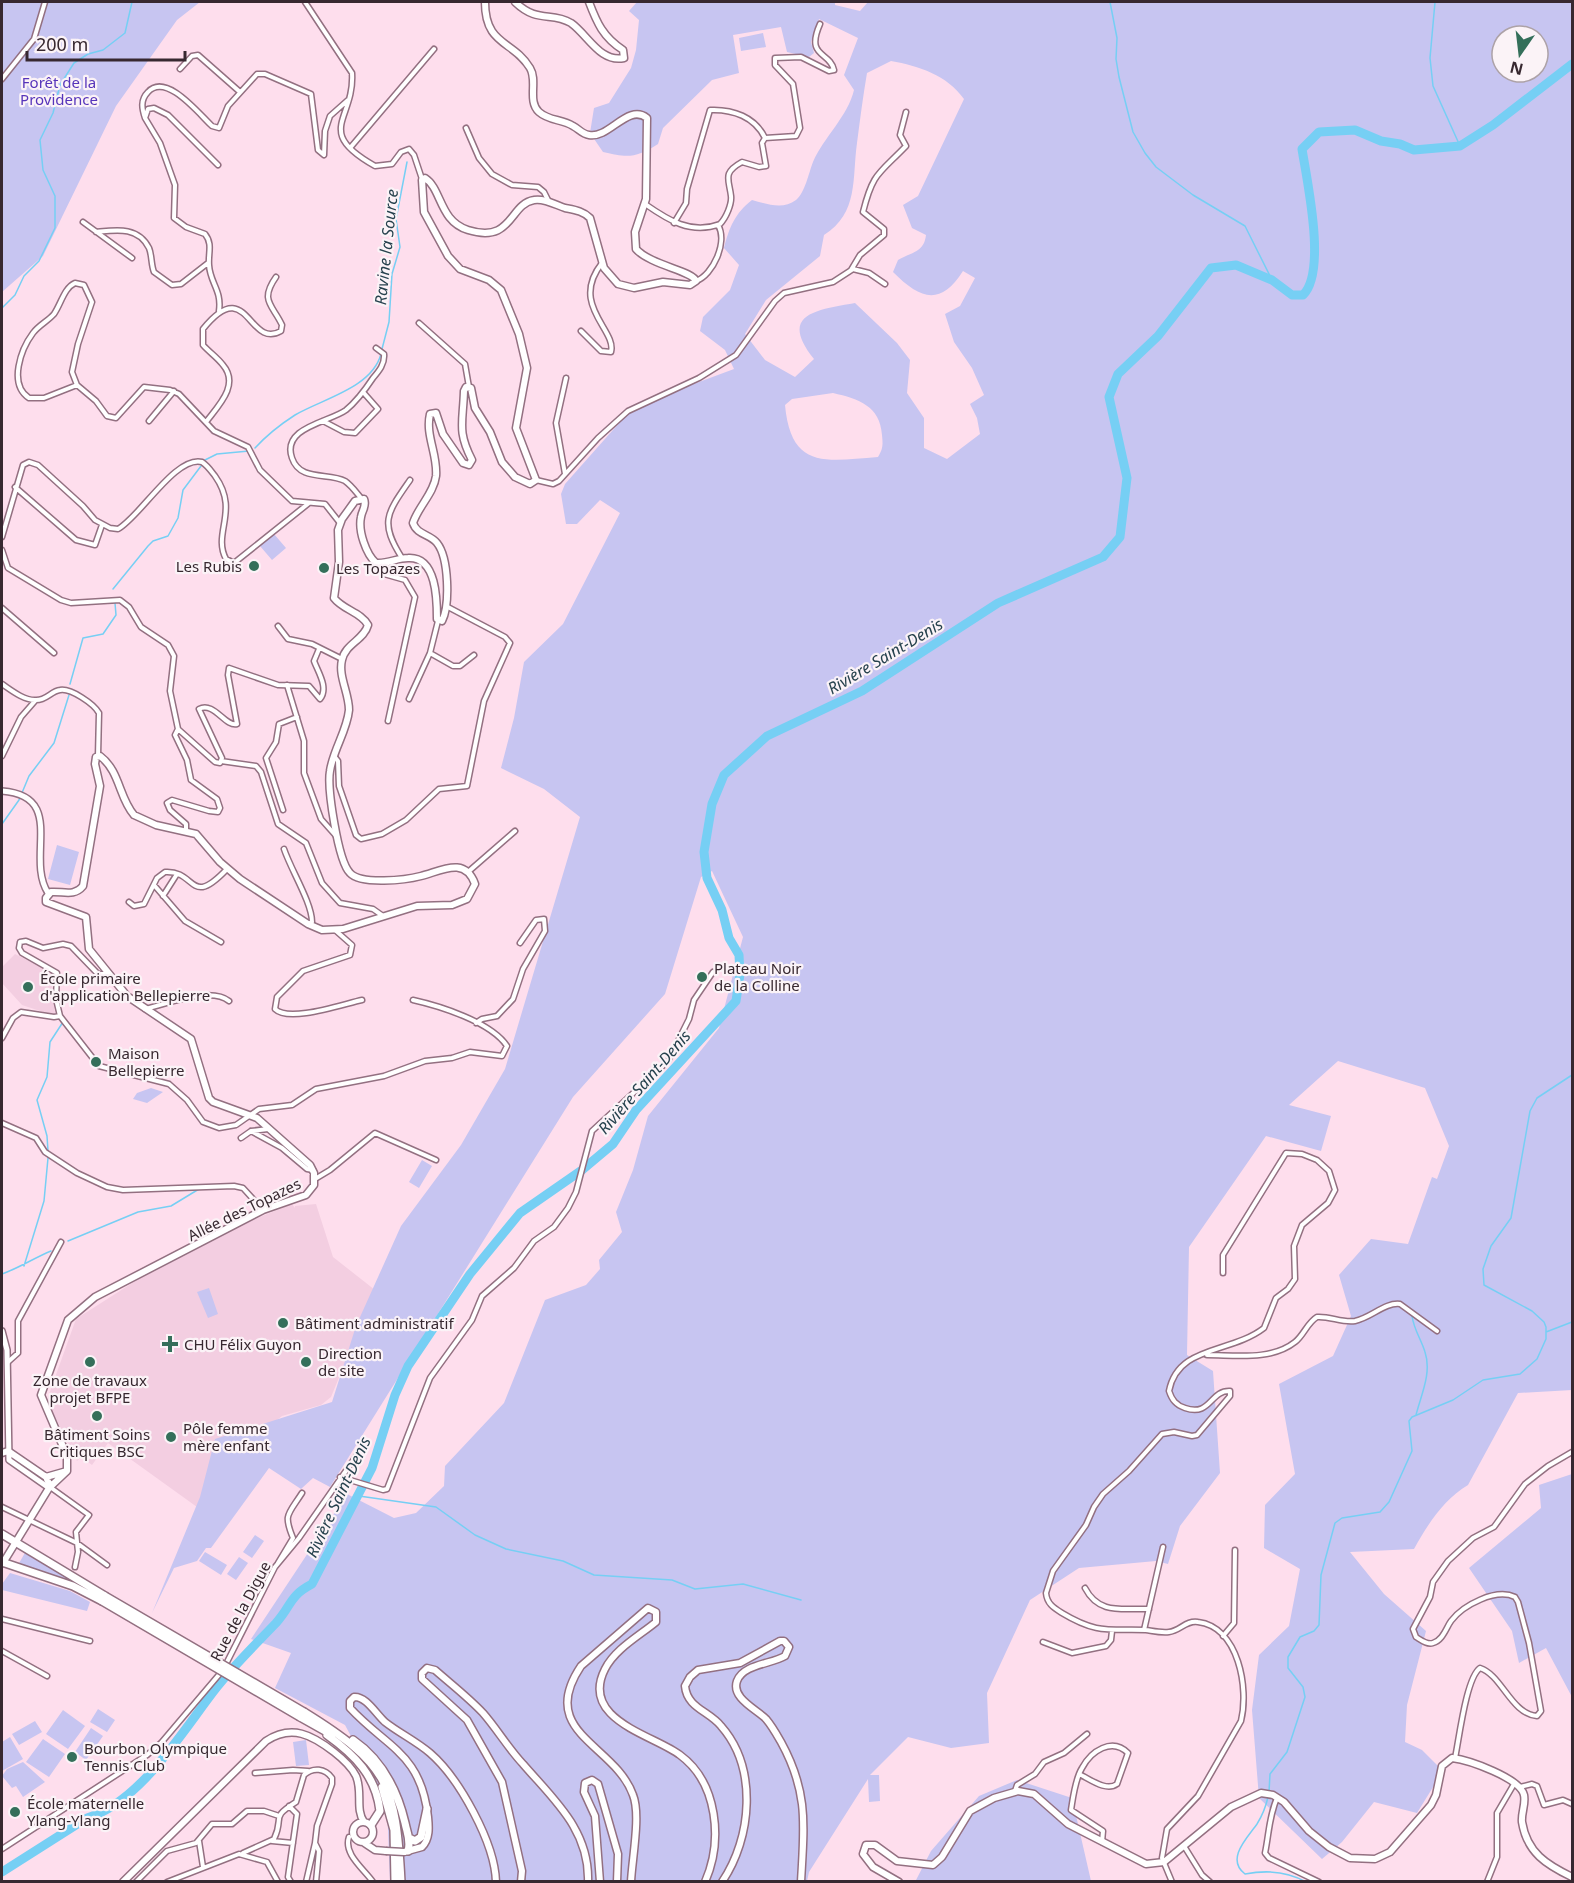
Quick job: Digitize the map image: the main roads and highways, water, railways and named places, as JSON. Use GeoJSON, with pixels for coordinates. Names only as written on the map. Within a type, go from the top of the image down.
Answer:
{"type":"FeatureCollection","features":[{"type":"Feature","properties":{"kind":"main road","name":"Allée des Topazes"},"geometry":{"type":"LineString","coordinates":[[67,1471],[67,1456],[41,1395],[71,1316],[95,1297],[263,1210],[306,1195],[314,1185],[315,1179],[314,1170],[252,1114],[213,1102],[206,1094],[191,1039],[127,996],[89,949],[86,916],[48,903],[46,900],[48,893],[75,892],[83,885],[100,793],[95,764],[98,756],[106,760],[120,782],[134,815],[156,825],[186,831],[202,838],[227,869],[308,924],[322,930],[335,930],[417,906],[461,903],[472,893],[475,884],[468,872],[450,866],[409,879],[360,879],[349,873],[343,862],[338,837],[330,777],[349,707],[342,659],[347,648],[364,633],[368,625],[365,619],[334,598],[339,570],[337,536],[340,522],[355,501],[364,499],[366,504],[361,516],[362,531],[368,553],[376,563],[403,559],[418,560],[426,567],[435,584],[438,621],[444,617],[446,575],[439,546],[433,538],[417,530],[413,523],[431,490],[436,475],[429,432],[430,414],[433,412],[438,416],[443,434],[463,463],[469,465],[471,463],[461,436],[464,391],[469,387],[473,392],[477,413],[490,432],[505,467],[522,481],[530,484],[536,480],[516,428],[527,368],[519,334],[501,290],[489,280],[460,269],[448,256],[424,212],[422,180],[425,178],[429,180],[439,202],[453,221],[476,231],[501,229],[530,201],[549,202],[579,211],[590,218],[602,263],[609,276],[626,287],[663,282],[690,285],[696,281],[691,274],[650,260],[636,249],[635,232],[645,204],[647,118],[640,114],[632,115],[601,134],[592,136],[569,124],[546,117],[535,107],[533,75],[523,60],[491,29],[486,17],[485,2]]}},
{"type":"Feature","properties":{"kind":"main road"},"geometry":{"type":"LineString","coordinates":[[515,2],[534,16],[568,22],[600,51],[615,58],[624,58],[623,50],[612,44],[603,34],[589,2]]}},
{"type":"Feature","properties":{"kind":"main road"},"geometry":{"type":"LineString","coordinates":[[5,1452],[46,1477],[50,1487]]}},
{"type":"Feature","properties":{"kind":"main road"},"geometry":{"type":"LineString","coordinates":[[46,1477],[67,1471]]}},
{"type":"Feature","properties":{"kind":"main road"},"geometry":{"type":"LineString","coordinates":[[67,1471],[50,1487],[2,1564],[104,1598]]}},
{"type":"Feature","properties":{"kind":"main road"},"geometry":{"type":"LineString","coordinates":[[2,1534],[104,1598],[352,1744],[373,1765],[386,1784],[396,1811],[401,1881]]}},
{"type":"Feature","properties":{"kind":"main road"},"geometry":{"type":"LineString","coordinates":[[631,1881],[635,1818],[633,1795],[619,1773],[574,1726],[566,1702],[573,1678],[581,1666],[648,1608],[656,1612],[656,1622],[609,1663],[602,1680],[602,1694],[607,1707],[619,1722],[679,1754],[704,1783],[716,1824],[711,1866],[705,1881]]}},
{"type":"Feature","properties":{"kind":"main road"},"geometry":{"type":"LineString","coordinates":[[722,1881],[732,1867],[747,1823],[742,1766],[728,1733],[691,1702],[685,1686],[698,1670],[740,1663],[784,1641],[789,1647],[785,1656],[745,1672],[738,1679],[736,1687],[740,1696],[766,1720],[781,1741],[799,1785],[804,1811],[801,1881]]}},
{"type":"Feature","properties":{"kind":"main road"},"geometry":{"type":"LineString","coordinates":[[521,1881],[522,1871],[502,1782],[467,1720],[422,1679],[422,1673],[427,1668],[435,1670],[482,1713],[522,1763],[558,1801],[573,1825],[588,1869],[588,1881]]}},
{"type":"Feature","properties":{"kind":"main road"},"geometry":{"type":"LineString","coordinates":[[123,1881],[266,1741],[284,1732],[306,1733],[350,1766],[360,1788],[354,1836],[375,1851],[418,1849],[425,1843],[429,1829],[422,1786],[398,1748],[350,1708],[351,1698],[357,1696],[362,1698],[384,1721],[430,1754],[461,1791],[473,1809],[495,1868],[496,1881]]}},
{"type":"Feature","properties":{"kind":"main road"},"geometry":{"type":"LineString","coordinates":[[302,1714],[349,1750],[362,1763],[376,1789],[379,1815],[367,1824],[356,1825]]}},
{"type":"Feature","properties":{"kind":"main road"},"geometry":{"type":"LineString","coordinates":[[302,1714],[347,1736],[376,1760],[394,1788],[409,1838],[406,1851]]}},
{"type":"Feature","properties":{"kind":"main road"},"geometry":{"type":"LineString","coordinates":[[302,1714],[352,1748],[374,1772],[391,1815],[395,1844],[395,1881]]}},
{"type":"Feature","properties":{"kind":"main road"},"geometry":{"type":"LineString","coordinates":[[899,1881],[866,1860],[863,1854],[866,1845],[875,1845],[900,1862],[933,1865],[942,1857],[970,1811],[994,1798],[1015,1792],[1034,1794],[1068,1824],[1142,1863],[1154,1865],[1164,1862],[1231,1807],[1246,1798],[1265,1793],[1275,1796],[1309,1831],[1329,1847],[1350,1858],[1375,1859],[1390,1852],[1431,1805],[1436,1795],[1442,1766],[1455,1758],[1518,1784],[1524,1800],[1523,1824],[1533,1850],[1548,1865],[1572,1877]]}},
{"type":"Feature","properties":{"kind":"main road"},"geometry":{"type":"LineString","coordinates":[[600,1881],[595,1816],[583,1790],[585,1784],[592,1780],[598,1784],[618,1854],[617,1881]]}},
{"type":"Feature","properties":{"kind":"main road"},"geometry":{"type":"LineString","coordinates":[[359,1806],[376,1845],[385,1851]]}},
{"type":"Feature","properties":{"kind":"main road"},"geometry":{"type":"LineString","coordinates":[[409,1838],[415,1841],[422,1837],[427,1809]]}},
{"type":"Feature","properties":{"kind":"main road"},"geometry":{"type":"LineString","coordinates":[[363,1842],[372,1836]]}},
{"type":"Feature","properties":{"kind":"main road"},"geometry":{"type":"LineString","coordinates":[[118,1881],[137,1867]]}},
{"type":"Feature","properties":{"kind":"waterway"},"geometry":{"type":"LineString","coordinates":[[2,308],[15,295],[24,276],[39,261],[55,228],[55,196],[43,170],[40,140],[53,113],[60,85],[74,63],[88,54],[103,50],[125,33],[132,2]]}},
{"type":"Feature","properties":{"kind":"waterway"},"geometry":{"type":"LineString","coordinates":[[1110,2],[1117,38],[1116,59],[1119,77],[1133,132],[1145,153],[1156,167],[1193,195],[1245,226],[1272,280]]}},
{"type":"Feature","properties":{"kind":"waterway"},"geometry":{"type":"LineString","coordinates":[[1435,2],[1430,58],[1433,86],[1460,146]]}},
{"type":"Feature","properties":{"kind":"waterway","name":"Rivière Saint-Denis"},"geometry":{"type":"LineString","coordinates":[[2,1872],[87,1818],[107,1810],[143,1781],[160,1763],[238,1662],[276,1623],[295,1597],[312,1584],[372,1468],[395,1395],[408,1366],[470,1274],[520,1213],[582,1170],[613,1144],[636,1110],[736,1001],[740,974],[739,955],[729,938],[722,910],[707,878],[704,852],[712,804],[724,775],[767,736],[862,691],[998,603],[1103,557],[1120,537],[1127,478],[1109,397],[1118,374],[1158,336],[1211,268],[1236,265],[1272,280],[1292,295],[1303,295],[1310,283],[1315,247],[1311,203],[1302,149],[1319,132],[1355,130],[1381,141],[1400,144],[1414,150],[1460,146],[1493,125],[1572,64]]}},
{"type":"Feature","properties":{"kind":"waterway","name":"Ravine la Source"},"geometry":{"type":"LineString","coordinates":[[382,349],[389,322],[392,274],[400,247],[396,219],[407,162]]}},
{"type":"Feature","properties":{"kind":"waterway","name":"Ravine la Source"},"geometry":{"type":"LineString","coordinates":[[255,448],[295,415],[345,391],[368,376],[376,366],[381,354]]}},
{"type":"Feature","properties":{"kind":"waterway","name":"Ravine la Source"},"geometry":{"type":"LineString","coordinates":[[205,460],[217,454],[249,451]]}},
{"type":"Feature","properties":{"kind":"waterway","name":"Ravine la Source"},"geometry":{"type":"LineString","coordinates":[[113,589],[153,541],[168,536],[178,518],[183,490],[201,466]]}},
{"type":"Feature","properties":{"kind":"waterway","name":"Ravine la Source"},"geometry":{"type":"LineString","coordinates":[[70,684],[83,638],[103,634],[116,615],[115,603]]}},
{"type":"Feature","properties":{"kind":"waterway","name":"Ravine la Source"},"geometry":{"type":"LineString","coordinates":[[2,824],[19,800],[29,776],[54,743],[69,695]]}},
{"type":"Feature","properties":{"kind":"waterway"},"geometry":{"type":"LineString","coordinates":[[48,1151],[47,1136],[37,1100],[47,1077],[50,1042],[63,1022]]}},
{"type":"Feature","properties":{"kind":"waterway"},"geometry":{"type":"LineString","coordinates":[[1269,1792],[1270,1774],[1287,1752],[1305,1697],[1303,1687],[1288,1668],[1288,1657],[1300,1637],[1314,1631],[1319,1625],[1321,1575],[1335,1523],[1342,1518],[1380,1512],[1389,1502],[1412,1451],[1409,1421],[1412,1417],[1453,1400],[1483,1380],[1520,1374],[1537,1359],[1546,1339],[1544,1322],[1532,1311],[1484,1285],[1483,1269],[1491,1246],[1511,1218],[1530,1111],[1537,1098],[1572,1075]]}},
{"type":"Feature","properties":{"kind":"waterway"},"geometry":{"type":"LineString","coordinates":[[24,1266],[44,1201],[48,1158]]}},
{"type":"Feature","properties":{"kind":"waterway"},"geometry":{"type":"LineString","coordinates":[[68,1241],[138,1212],[171,1206],[199,1189]]}},
{"type":"Feature","properties":{"kind":"waterway"},"geometry":{"type":"LineString","coordinates":[[2,1274],[51,1251]]}},
{"type":"Feature","properties":{"kind":"waterway"},"geometry":{"type":"LineString","coordinates":[[1412,1316],[1427,1360],[1425,1384],[1416,1415]]}},
{"type":"Feature","properties":{"kind":"waterway"},"geometry":{"type":"LineString","coordinates":[[1546,1332],[1572,1322]]}},
{"type":"Feature","properties":{"kind":"waterway"},"geometry":{"type":"LineString","coordinates":[[359,1496],[436,1507],[475,1535],[506,1549],[563,1561],[594,1575],[672,1580],[695,1589],[743,1584],[801,1600]]}},
{"type":"Feature","properties":{"kind":"waterway"},"geometry":{"type":"LineString","coordinates":[[1268,1797],[1259,1821],[1240,1848],[1237,1862],[1239,1868],[1245,1874],[1276,1872],[1306,1882]]}},
{"type":"Feature","properties":{"kind":"place","name":"Les Rubis"},"geometry":{"type":"Point","coordinates":[254,566]}},
{"type":"Feature","properties":{"kind":"place","name":"Les Topazes"},"geometry":{"type":"Point","coordinates":[324,568]}},
{"type":"Feature","properties":{"kind":"place","name":"Plateau Noir de la Colline"},"geometry":{"type":"Point","coordinates":[702,977]}},
{"type":"Feature","properties":{"kind":"place","name":"École primaire d'application Bellepierre"},"geometry":{"type":"Point","coordinates":[28,987]}},
{"type":"Feature","properties":{"kind":"place","name":"Maison Bellepierre"},"geometry":{"type":"Point","coordinates":[96,1062]}},
{"type":"Feature","properties":{"kind":"place","name":"Bâtiment administratif"},"geometry":{"type":"Point","coordinates":[283,1323]}},
{"type":"Feature","properties":{"kind":"place","name":"CHU Félix Guyon"},"geometry":{"type":"Point","coordinates":[170,1344]}},
{"type":"Feature","properties":{"kind":"place","name":"Zone de travaux projet BFPE"},"geometry":{"type":"Point","coordinates":[90,1362]}},
{"type":"Feature","properties":{"kind":"place","name":"Direction de site"},"geometry":{"type":"Point","coordinates":[306,1362]}},
{"type":"Feature","properties":{"kind":"place","name":"Bâtiment Soins Critiques BSC"},"geometry":{"type":"Point","coordinates":[97,1416]}},
{"type":"Feature","properties":{"kind":"place","name":"Pôle femme mère enfant"},"geometry":{"type":"Point","coordinates":[171,1437]}},
{"type":"Feature","properties":{"kind":"place","name":"Bourbon Olympique Tennis Club"},"geometry":{"type":"Point","coordinates":[72,1757]}},
{"type":"Feature","properties":{"kind":"place","name":"École maternelle Ylang-Ylang"},"geometry":{"type":"Point","coordinates":[15,1812]}},
{"type":"Feature","properties":{"kind":"park label","name":"Forêt de la Providence"},"geometry":{"type":"Point","coordinates":[59,90]}}]}
